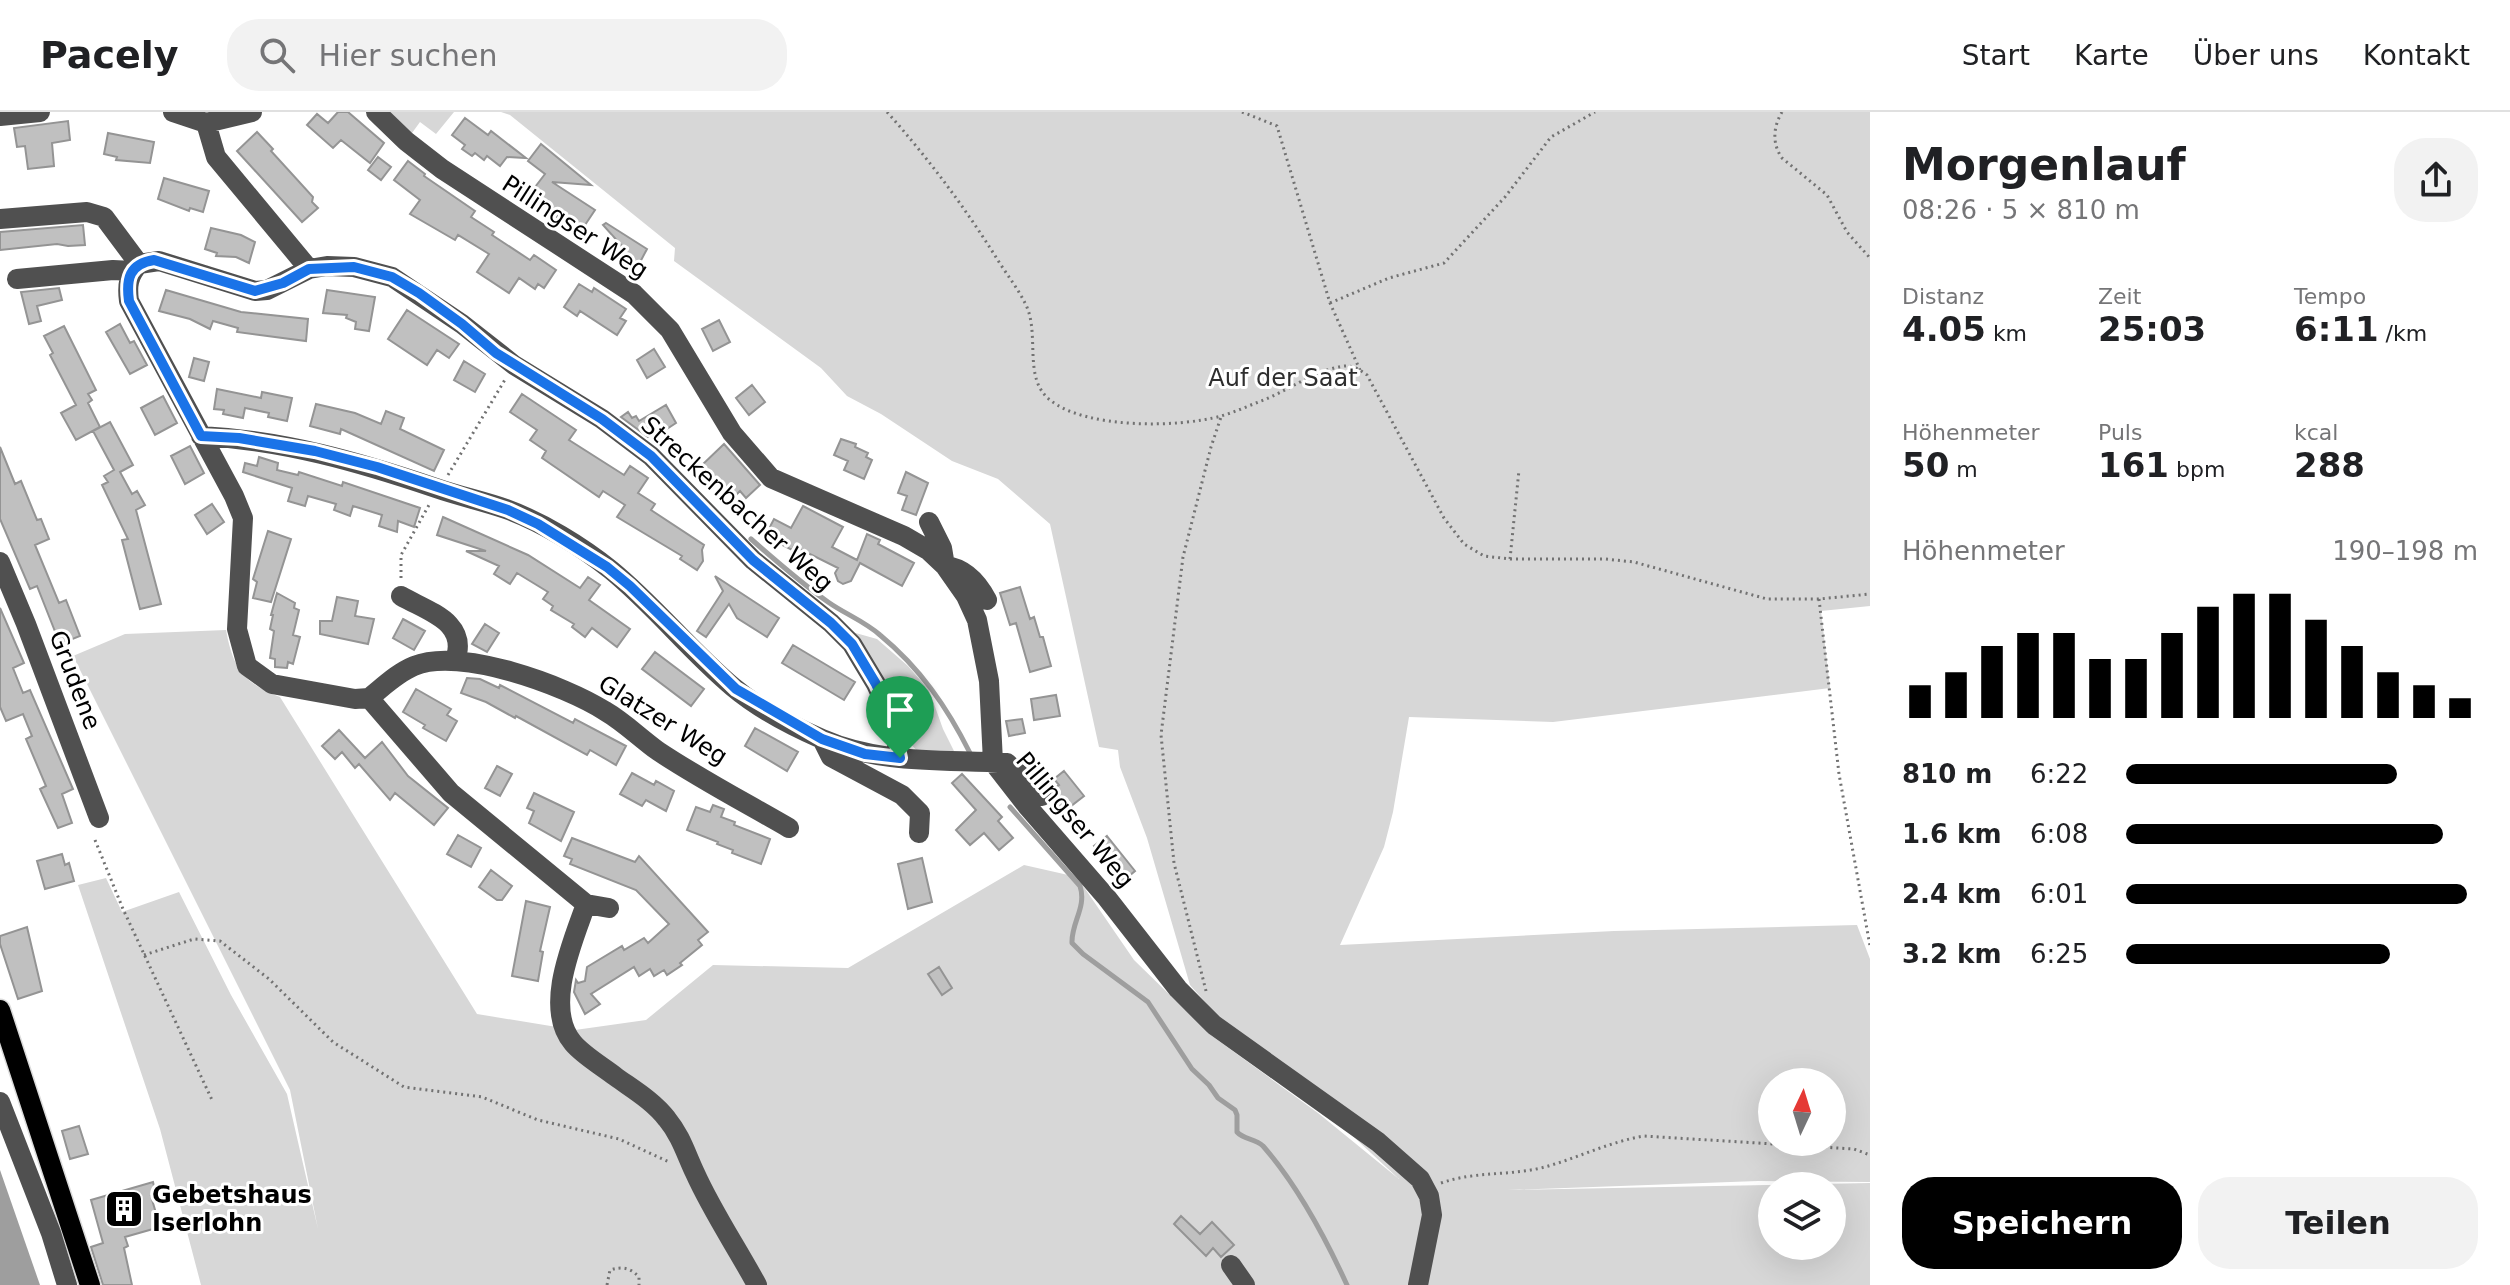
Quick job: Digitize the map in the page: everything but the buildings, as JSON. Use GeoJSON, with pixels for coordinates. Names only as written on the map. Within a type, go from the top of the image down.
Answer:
{"type":"FeatureCollection","features":[{"type":"Feature","properties":{"kind":"main road"},"geometry":{"type":"LineString","coordinates":[[0,1010],[90,1285]]}},
{"type":"Feature","properties":{"kind":"street"},"geometry":{"type":"LineString","coordinates":[[0,116],[40,112]]}},
{"type":"Feature","properties":{"kind":"street"},"geometry":{"type":"LineString","coordinates":[[173,112],[206,123],[252,112]]}},
{"type":"Feature","properties":{"kind":"street","name":"Pillingser Weg"},"geometry":{"type":"LineString","coordinates":[[376,112],[442,169],[634,294],[670,330],[732,433],[771,478],[904,536],[928,550],[945,566],[966,596],[977,620],[989,681],[993,762],[1107,898],[1178,989],[1227,1035],[1378,1142],[1408,1167],[1426,1188]]}},
{"type":"Feature","properties":{"kind":"street"},"geometry":{"type":"LineString","coordinates":[[17,279],[136,268],[159,261],[255,291],[275,287],[309,269],[216,157],[206,123]]}},
{"type":"Feature","properties":{"kind":"street"},"geometry":{"type":"LineString","coordinates":[[0,219],[87,212],[104,217],[136,268]]}},
{"type":"Feature","properties":{"kind":"street","name":"Streckenbacher Weg"},"geometry":{"type":"LineString","coordinates":[[309,269],[354,267],[392,277],[462,324],[514,365],[602,419],[651,456],[753,560],[852,644],[876,684],[895,729],[900,758]]}},
{"type":"Feature","properties":{"kind":"street"},"geometry":{"type":"LineString","coordinates":[[136,268],[127,286],[129,301],[243,518],[237,629],[247,666],[272,684],[355,699],[369,698],[451,793],[586,904],[609,908]]}},
{"type":"Feature","properties":{"kind":"street"},"geometry":{"type":"LineString","coordinates":[[201,436],[239,438],[315,451],[377,467],[508,510],[583,551],[630,586],[736,689],[822,739],[865,754],[1007,763],[1042,796]]}},
{"type":"Feature","properties":{"kind":"street"},"geometry":{"type":"LineString","coordinates":[[929,522],[942,548],[945,566],[956,567],[978,583],[987,600]]}},
{"type":"Feature","properties":{"kind":"street","name":"Grudene"},"geometry":{"type":"LineString","coordinates":[[0,562],[99,818]]}},
{"type":"Feature","properties":{"kind":"street"},"geometry":{"type":"LineString","coordinates":[[401,591],[446,621],[456,632],[460,646],[455,661]]}},
{"type":"Feature","properties":{"kind":"street","name":"Glatzer Weg"},"geometry":{"type":"LineString","coordinates":[[369,698],[415,666],[455,661],[548,683],[604,711],[660,752],[789,828]]}},
{"type":"Feature","properties":{"kind":"street"},"geometry":{"type":"LineString","coordinates":[[822,739],[831,757],[902,795],[920,813],[919,833]]}},
{"type":"Feature","properties":{"kind":"street"},"geometry":{"type":"LineString","coordinates":[[586,904],[565,972],[558,1007],[561,1020],[573,1044],[660,1110],[687,1151],[695,1173],[757,1285]]}},
{"type":"Feature","properties":{"kind":"street"},"geometry":{"type":"LineString","coordinates":[[0,1102],[51,1233],[67,1285]]}},
{"type":"Feature","properties":{"kind":"street"},"geometry":{"type":"LineString","coordinates":[[1418,1285],[1432,1215],[1426,1188]]}},
{"type":"Feature","properties":{"kind":"street"},"geometry":{"type":"LineString","coordinates":[[1231,1265],[1245,1285]]}},
{"type":"Feature","properties":{"kind":"path"},"geometry":{"type":"LineString","coordinates":[[887,112],[913,139],[966,211],[1027,306],[1035,376],[1042,394],[1053,403],[1079,415],[1117,421],[1188,422],[1221,416],[1330,369],[1347,366],[1367,375],[1444,518],[1464,544],[1484,556],[1620,560],[1767,599],[1819,599],[1870,594]]}},
{"type":"Feature","properties":{"kind":"path"},"geometry":{"type":"LineString","coordinates":[[1242,112],[1277,126],[1330,303],[1360,370]]}},
{"type":"Feature","properties":{"kind":"path"},"geometry":{"type":"LineString","coordinates":[[1330,303],[1389,278],[1444,263],[1505,197],[1551,137],[1595,112]]}},
{"type":"Feature","properties":{"kind":"path"},"geometry":{"type":"LineString","coordinates":[[1782,112],[1775,129],[1777,152],[1827,195],[1847,232],[1870,258]]}},
{"type":"Feature","properties":{"kind":"path"},"geometry":{"type":"LineString","coordinates":[[401,591],[401,555],[514,365]]}},
{"type":"Feature","properties":{"kind":"path"},"geometry":{"type":"LineString","coordinates":[[1207,996],[1174,863],[1161,735],[1183,557],[1221,416]]}},
{"type":"Feature","properties":{"kind":"path"},"geometry":{"type":"LineString","coordinates":[[1510,559],[1519,470]]}},
{"type":"Feature","properties":{"kind":"path"},"geometry":{"type":"LineString","coordinates":[[1819,599],[1839,774],[1870,946]]}},
{"type":"Feature","properties":{"kind":"path"},"geometry":{"type":"LineString","coordinates":[[95,840],[98,853],[212,1100]]}},
{"type":"Feature","properties":{"kind":"path"},"geometry":{"type":"LineString","coordinates":[[144,955],[194,939],[220,941],[269,979],[333,1042],[404,1087],[482,1097],[538,1120],[619,1139],[695,1173]]}},
{"type":"Feature","properties":{"kind":"path"},"geometry":{"type":"LineString","coordinates":[[1426,1188],[1473,1174],[1541,1168],[1625,1139],[1644,1136],[1798,1144],[1854,1149],[1870,1155]]}},
{"type":"Feature","properties":{"kind":"path"},"geometry":{"type":"LineString","coordinates":[[607,1285],[610,1270],[621,1267],[634,1271],[639,1277],[639,1285]]}},
{"type":"Feature","properties":{"kind":"green space"},"geometry":{"type":"Polygon","coordinates":[[[388,112],[454,112],[436,134],[420,122],[412,133],[388,112]]]}},
{"type":"Feature","properties":{"kind":"green space","name":"Auf der Saat"},"geometry":{"type":"Polygon","coordinates":[[[501,112],[1870,112],[1870,606],[1821,611],[1830,688],[1553,722],[1409,717],[1384,847],[1340,945],[1614,931],[1857,925],[1870,959],[1870,1182],[1846,1182],[1846,1172],[1758,1172],[1758,1181],[1507,1190],[1758,1185],[1758,1260],[1846,1260],[1846,1183],[1870,1183],[1870,1285],[201,1285],[160,1129],[78,885],[106,878],[122,912],[179,892],[231,995],[287,1094],[318,1229],[290,1090],[73,656],[125,634],[226,630],[236,664],[248,680],[280,697],[477,1014],[575,1030],[646,1020],[713,965],[848,968],[1024,865],[1077,877],[1134,960],[1212,1036],[1318,1113],[1399,1179],[1245,1036],[1222,1021],[1190,985],[1147,838],[1120,767],[1118,750],[1099,747],[1050,524],[998,479],[952,461],[881,414],[847,396],[821,368],[674,261],[675,248],[510,115],[501,112]]]}},
{"type":"Feature","properties":{"kind":"green space"},"geometry":{"type":"Polygon","coordinates":[[[852,632],[877,639],[908,666],[929,690],[957,757],[918,752],[906,739],[893,702],[852,632]]]}},
{"type":"Feature","properties":{"kind":"shaded area"},"geometry":{"type":"Polygon","coordinates":[[[0,1170],[40,1285],[0,1285],[0,1170]]]}},
{"type":"Feature","properties":{"kind":"waterway"},"geometry":{"type":"LineString","coordinates":[[751,539],[818,595],[880,635],[908,661],[952,720],[970,753]]}},
{"type":"Feature","properties":{"kind":"waterway"},"geometry":{"type":"LineString","coordinates":[[1010,807],[1080,886],[1082,901],[1072,943],[1148,1002],[1192,1069],[1218,1098],[1235,1110],[1237,1132],[1263,1146],[1288,1178],[1320,1230],[1347,1285]]}},
{"type":"Feature","properties":{"kind":"place","name":"Gebetshaus Iserlohn"},"geometry":{"type":"Point","coordinates":[124,1209]}},
{"type":"Feature","properties":{"kind":"route"},"geometry":{"type":"LineString","coordinates":[[154,260],[255,291],[267,290],[309,269],[354,267],[392,277],[419,293],[496,353],[602,419],[651,456],[753,560],[831,623],[852,644],[876,684],[892,719],[900,758],[865,754],[822,739],[778,716],[736,689],[607,567],[538,524],[508,510],[377,467],[315,451],[239,438],[201,436],[129,301],[127,286],[132,271],[139,264],[154,260]]}}]}
